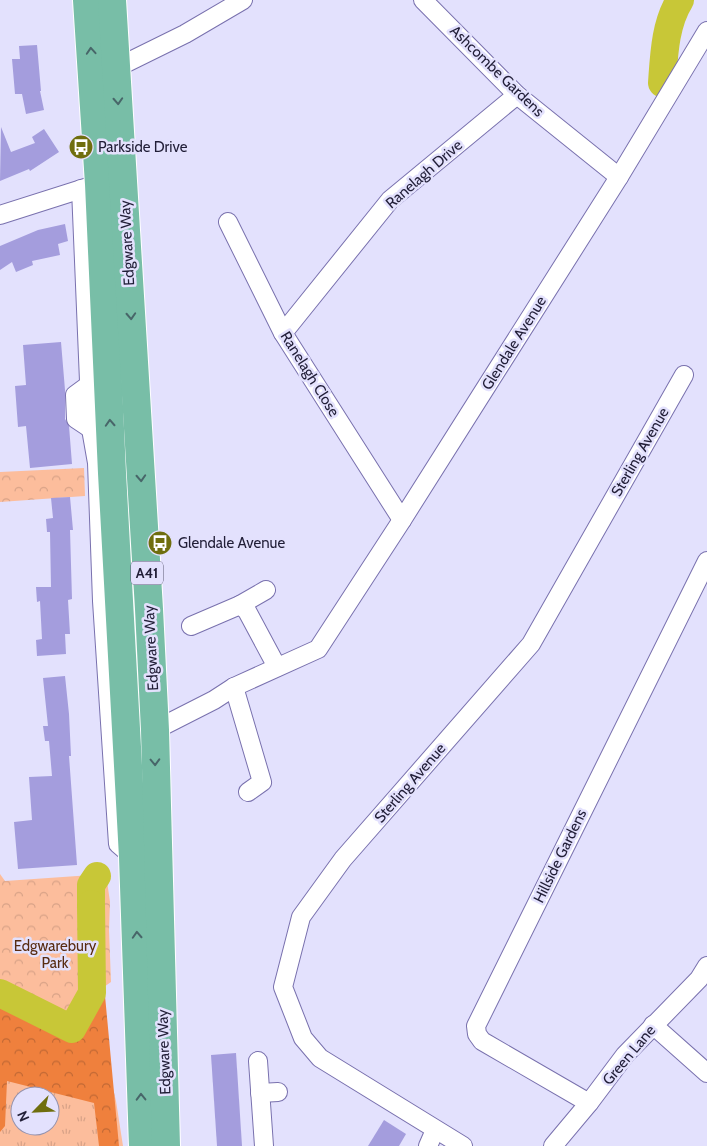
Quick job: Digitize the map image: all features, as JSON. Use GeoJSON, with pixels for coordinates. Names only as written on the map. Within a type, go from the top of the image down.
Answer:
{"type":"FeatureCollection","features":[{"type":"Feature","properties":{"kind":"highway","name":"Edgware Way"},"geometry":{"type":"LineString","coordinates":[[87,0],[90,186],[112,473],[126,851],[142,1146]]}},
{"type":"Feature","properties":{"kind":"highway","name":"Edgware Way"},"geometry":{"type":"LineString","coordinates":[[112,0],[149,609],[166,1146]]}},
{"type":"Feature","properties":{"kind":"street"},"geometry":{"type":"LineString","coordinates":[[116,68],[185,34],[243,0]]}},
{"type":"Feature","properties":{"kind":"street","name":"Ashcombe Gardens"},"geometry":{"type":"LineString","coordinates":[[424,0],[518,95],[619,177]]}},
{"type":"Feature","properties":{"kind":"street","name":"Glendale Avenue"},"geometry":{"type":"LineString","coordinates":[[154,730],[214,700],[234,686],[318,649],[619,177],[707,31]]}},
{"type":"Feature","properties":{"kind":"street","name":"Ranelagh Drive"},"geometry":{"type":"LineString","coordinates":[[283,332],[390,200],[518,95]]}},
{"type":"Feature","properties":{"kind":"street"},"geometry":{"type":"LineString","coordinates":[[0,215],[90,186]]}},
{"type":"Feature","properties":{"kind":"street","name":"Edgware Way"},"geometry":{"type":"LineString","coordinates":[[90,186],[90,384],[75,395],[76,419],[91,429],[97,462],[102,601],[126,851]]}},
{"type":"Feature","properties":{"kind":"street","name":"Ranelagh Close"},"geometry":{"type":"LineString","coordinates":[[228,222],[283,332],[402,520]]}},
{"type":"Feature","properties":{"kind":"street","name":"Sterling Avenue"},"geometry":{"type":"LineString","coordinates":[[463,1146],[431,1138],[320,1058],[303,1038],[283,987],[301,918],[343,859],[531,644],[684,375]]}},
{"type":"Feature","properties":{"kind":"street","name":"Hillside Gardens"},"geometry":{"type":"LineString","coordinates":[[589,1104],[482,1041],[477,1034],[476,1026],[707,561]]}},
{"type":"Feature","properties":{"kind":"street"},"geometry":{"type":"LineString","coordinates":[[191,626],[240,605],[266,590]]}},
{"type":"Feature","properties":{"kind":"street"},"geometry":{"type":"LineString","coordinates":[[240,605],[247,611],[277,667]]}},
{"type":"Feature","properties":{"kind":"street"},"geometry":{"type":"LineString","coordinates":[[234,686],[262,782],[248,792]]}},
{"type":"Feature","properties":{"kind":"street","name":"Green Lane"},"geometry":{"type":"LineString","coordinates":[[553,1146],[589,1104],[625,1055],[699,979],[707,966]]}},
{"type":"Feature","properties":{"kind":"street"},"geometry":{"type":"LineString","coordinates":[[653,1025],[707,1073]]}},
{"type":"Feature","properties":{"kind":"street"},"geometry":{"type":"LineString","coordinates":[[258,1061],[264,1146]]}},
{"type":"Feature","properties":{"kind":"street"},"geometry":{"type":"LineString","coordinates":[[260,1093],[278,1092]]}},
{"type":"Feature","properties":{"kind":"green space"},"geometry":{"type":"Polygon","coordinates":[[[84,468],[85,496],[0,502],[0,472],[84,468]]]}},
{"type":"Feature","properties":{"kind":"green space","name":"Edgwarebury Park"},"geometry":{"type":"Polygon","coordinates":[[[0,874],[5,881],[106,874],[110,902],[111,982],[91,996],[71,1029],[48,1017],[14,1004],[0,995],[0,874]]]}},
{"type":"Feature","properties":{"kind":"green space"},"geometry":{"type":"Polygon","coordinates":[[[99,931],[119,1146],[99,1146],[94,1103],[60,1094],[60,1086],[27,1086],[7,1081],[5,1126],[0,1132],[0,941],[99,931]]]}},
{"type":"Feature","properties":{"kind":"green space"},"geometry":{"type":"Polygon","coordinates":[[[0,995],[91,996],[116,1101],[123,1146],[0,1146],[0,995]]]}},
{"type":"Feature","properties":{"kind":"building"},"geometry":{"type":"Polygon","coordinates":[[[37,45],[40,91],[44,110],[26,114],[22,94],[15,94],[12,59],[20,59],[19,46],[37,45]]]}},
{"type":"Feature","properties":{"kind":"building"},"geometry":{"type":"Polygon","coordinates":[[[1,127],[11,152],[35,143],[32,137],[44,129],[59,152],[30,171],[29,169],[0,181],[1,127]]]}},
{"type":"Feature","properties":{"kind":"building"},"geometry":{"type":"Polygon","coordinates":[[[65,224],[68,241],[58,244],[60,255],[32,261],[33,265],[16,272],[12,262],[0,270],[0,246],[38,230],[65,224]]]}},
{"type":"Feature","properties":{"kind":"building"},"geometry":{"type":"Polygon","coordinates":[[[61,342],[65,390],[65,419],[69,426],[72,464],[30,468],[26,426],[18,427],[15,386],[26,385],[23,345],[61,342]]]}},
{"type":"Feature","properties":{"kind":"building"},"geometry":{"type":"Polygon","coordinates":[[[70,497],[73,530],[70,530],[72,599],[68,600],[70,634],[65,634],[66,654],[37,656],[36,640],[42,639],[40,601],[37,602],[36,587],[51,587],[50,532],[47,532],[46,519],[53,518],[51,498],[70,497]]]}},
{"type":"Feature","properties":{"kind":"building"},"geometry":{"type":"Polygon","coordinates":[[[65,676],[69,714],[71,756],[69,756],[77,865],[18,869],[14,822],[32,820],[29,777],[52,776],[49,741],[45,741],[43,726],[48,726],[43,678],[65,676]]]}},
{"type":"Feature","properties":{"kind":"building"},"geometry":{"type":"Polygon","coordinates":[[[236,1053],[242,1146],[217,1146],[211,1055],[236,1053]]]}},
{"type":"Feature","properties":{"kind":"building"},"geometry":{"type":"Polygon","coordinates":[[[384,1120],[406,1134],[399,1146],[368,1146],[384,1120]]]}},
{"type":"Feature","properties":{"kind":"waterway"},"geometry":{"type":"LineString","coordinates":[[662,83],[668,29],[680,0]]}},
{"type":"Feature","properties":{"kind":"waterway"},"geometry":{"type":"LineString","coordinates":[[91,899],[91,885],[97,876]]}},
{"type":"Feature","properties":{"kind":"waterway"},"geometry":{"type":"LineString","coordinates":[[0,993],[72,1029],[92,993],[91,904]]}},
{"type":"Feature","properties":{"kind":"place","name":"Parkside Drive"},"geometry":{"type":"Point","coordinates":[81,147]}},
{"type":"Feature","properties":{"kind":"place","name":"Glendale Avenue"},"geometry":{"type":"Point","coordinates":[160,543]}}]}
